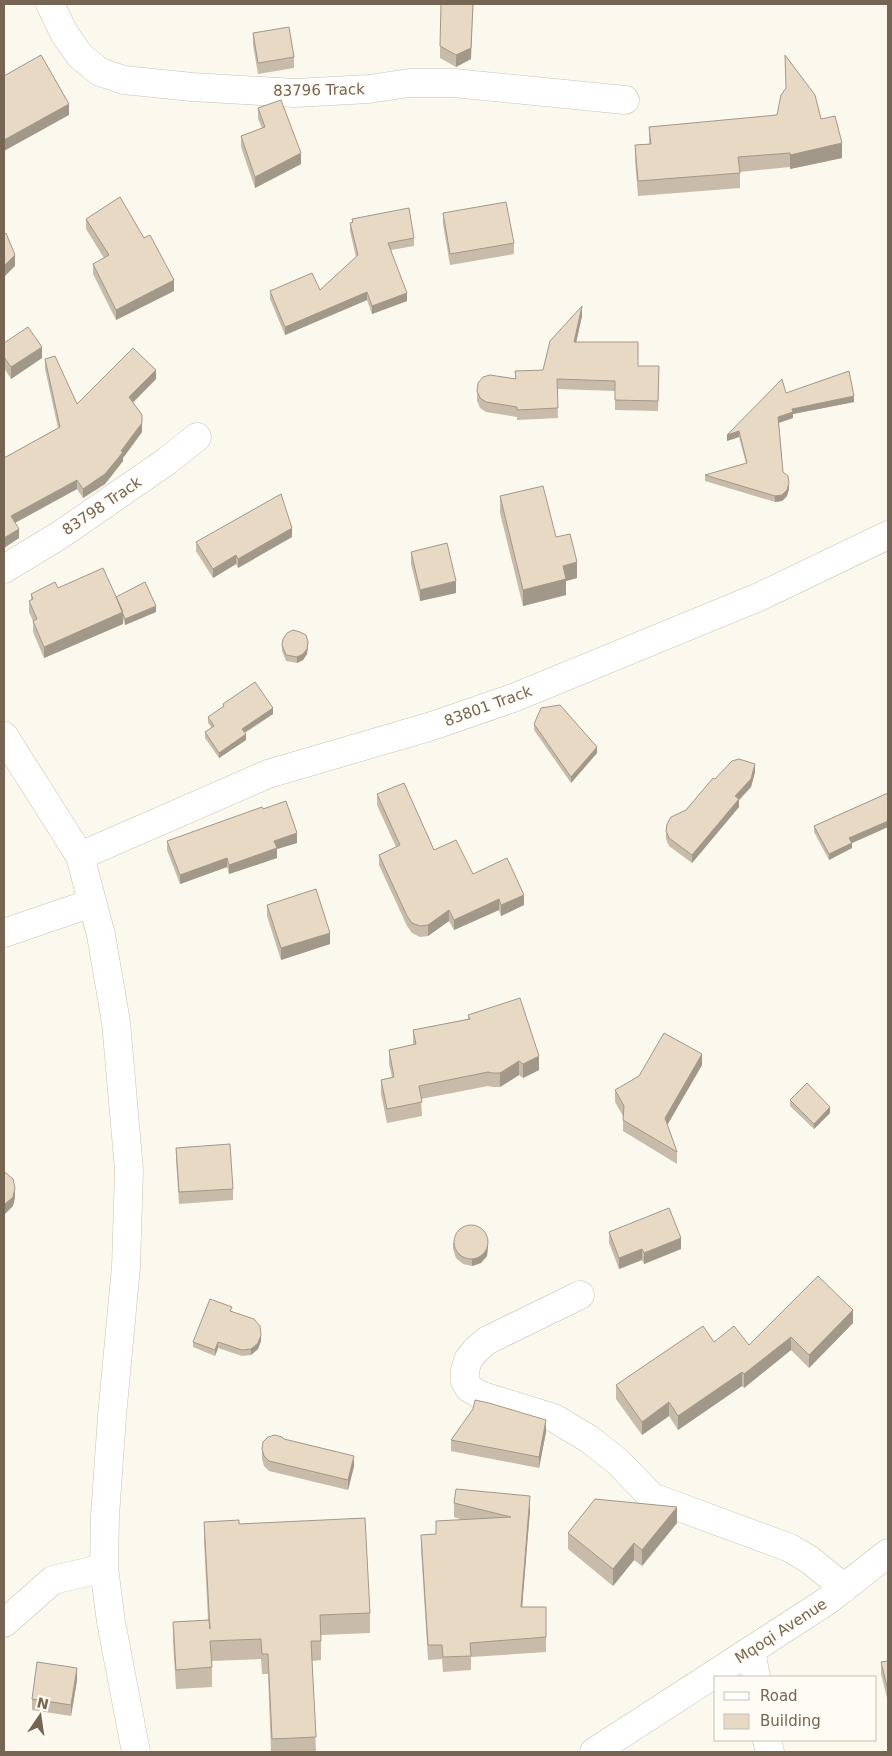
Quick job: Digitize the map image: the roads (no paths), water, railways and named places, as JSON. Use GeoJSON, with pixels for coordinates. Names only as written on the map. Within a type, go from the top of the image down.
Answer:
{"type":"FeatureCollection","features":[{"type":"Feature","properties":{"kind":"street","name":"83796 Track"},"geometry":{"type":"LineString","coordinates":[[50,4],[64,33],[80,56],[100,72],[124,80],[192,87],[295,93],[369,89],[409,83],[454,83],[625,100]]}},
{"type":"Feature","properties":{"kind":"street","name":"83798 Track"},"geometry":{"type":"LineString","coordinates":[[4,569],[76,524],[167,461],[196,437]]}},
{"type":"Feature","properties":{"kind":"street","name":"83801 Track"},"geometry":{"type":"LineString","coordinates":[[80,856],[268,774],[432,726],[513,698],[759,597],[888,535]]}},
{"type":"Feature","properties":{"kind":"street"},"geometry":{"type":"LineString","coordinates":[[4,736],[80,856],[101,935],[116,1022],[129,1170],[126,1267],[112,1416],[105,1516],[104,1568],[111,1622],[136,1752]]}},
{"type":"Feature","properties":{"kind":"street"},"geometry":{"type":"LineString","coordinates":[[4,933],[92,904]]}},
{"type":"Feature","properties":{"kind":"street"},"geometry":{"type":"LineString","coordinates":[[580,1296],[486,1341],[468,1360],[464,1370],[465,1381],[469,1388],[480,1395],[554,1418],[588,1439],[618,1462],[652,1497],[790,1548],[810,1560],[844,1588]]}},
{"type":"Feature","properties":{"kind":"street","name":"Mqoqi Avenue"},"geometry":{"type":"LineString","coordinates":[[594,1752],[827,1601],[888,1553]]}},
{"type":"Feature","properties":{"kind":"street"},"geometry":{"type":"LineString","coordinates":[[4,1623],[54,1580],[104,1568]]}},
{"type":"Feature","properties":{"kind":"street"},"geometry":{"type":"LineString","coordinates":[[752,1651],[756,1676]]}}]}
